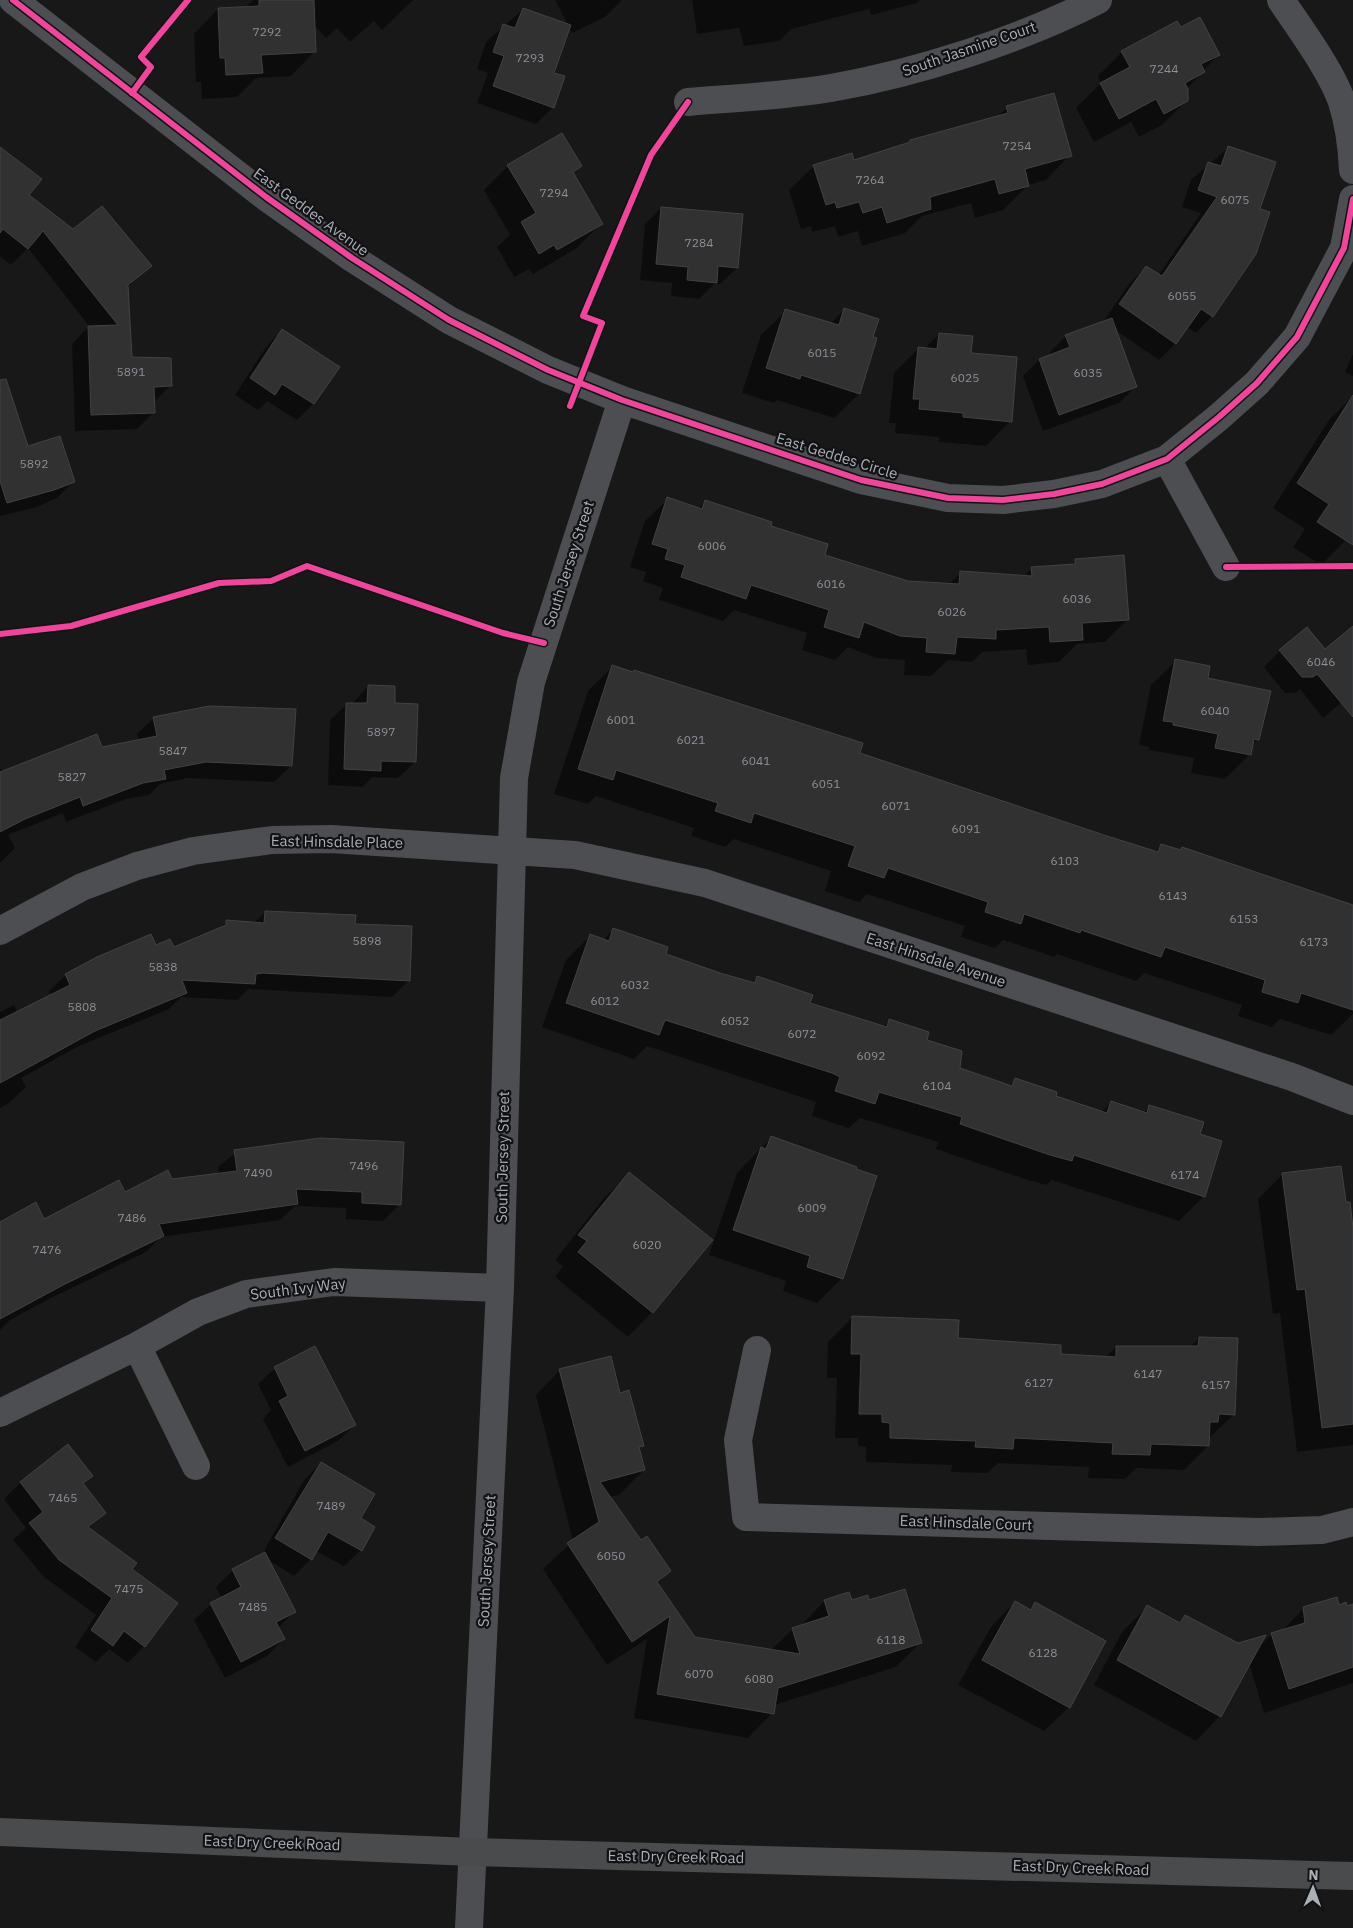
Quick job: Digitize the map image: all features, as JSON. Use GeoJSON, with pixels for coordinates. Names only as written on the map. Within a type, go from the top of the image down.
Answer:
{"type":"FeatureCollection","features":[{"type":"Feature","properties":{"kind":"main road","name":"East Dry Creek Road"},"geometry":{"type":"LineString","coordinates":[[0,1832],[472,1852],[1353,1876]]}},
{"type":"Feature","properties":{"kind":"street","name":"East Geddes Avenue"},"geometry":{"type":"LineString","coordinates":[[13,0],[266,197],[352,258],[449,320],[548,370],[622,400]]}},
{"type":"Feature","properties":{"kind":"street","name":"South Jasmine Court"},"geometry":{"type":"LineString","coordinates":[[688,102],[831,88],[923,67],[1003,40],[1098,0]]}},
{"type":"Feature","properties":{"kind":"street"},"geometry":{"type":"LineString","coordinates":[[1280,0],[1316,53],[1342,102],[1352,145],[1353,170]]}},
{"type":"Feature","properties":{"kind":"street","name":"East Geddes Circle"},"geometry":{"type":"LineString","coordinates":[[622,400],[861,480],[948,498],[1003,500],[1054,494],[1102,484],[1167,459],[1257,383],[1298,337],[1344,248],[1353,199]]}},
{"type":"Feature","properties":{"kind":"street","name":"South Jersey Street"},"geometry":{"type":"LineString","coordinates":[[469,1928],[500,1288],[514,778],[531,682],[622,400]]}},
{"type":"Feature","properties":{"kind":"street"},"geometry":{"type":"LineString","coordinates":[[1167,459],[1226,567]]}},
{"type":"Feature","properties":{"kind":"street","name":"East Hinsdale Place"},"geometry":{"type":"LineString","coordinates":[[0,931],[82,887],[137,866],[193,851],[272,840],[332,839],[511,849]]}},
{"type":"Feature","properties":{"kind":"street","name":"East Hinsdale Avenue"},"geometry":{"type":"LineString","coordinates":[[511,849],[575,855],[705,883],[1292,1077],[1353,1101]]}},
{"type":"Feature","properties":{"kind":"street","name":"South Ivy Way"},"geometry":{"type":"LineString","coordinates":[[0,1413],[137,1346],[198,1312],[246,1294],[334,1282],[500,1288]]}},
{"type":"Feature","properties":{"kind":"street"},"geometry":{"type":"LineString","coordinates":[[137,1346],[196,1466]]}},
{"type":"Feature","properties":{"kind":"street","name":"East Hinsdale Court"},"geometry":{"type":"LineString","coordinates":[[757,1350],[738,1440],[746,1517],[1259,1532],[1322,1530],[1353,1522]]}},
{"type":"Feature","properties":{"kind":"building"},"geometry":{"type":"Polygon","coordinates":[[[259,0],[314,0],[316,52],[261,55],[263,73],[226,75],[225,58],[220,58],[218,8],[259,6],[259,0]]]}},
{"type":"Feature","properties":{"kind":"building"},"geometry":{"type":"Polygon","coordinates":[[[523,8],[571,25],[554,73],[565,76],[554,108],[493,86],[504,56],[493,52],[503,24],[515,28],[523,8]]]}},
{"type":"Feature","properties":{"kind":"building"},"geometry":{"type":"Polygon","coordinates":[[[1200,17],[1220,55],[1201,64],[1205,72],[1185,83],[1188,89],[1188,101],[1164,114],[1156,99],[1119,119],[1100,83],[1130,67],[1121,51],[1177,21],[1181,27],[1200,17]]]}},
{"type":"Feature","properties":{"kind":"building"},"geometry":{"type":"Polygon","coordinates":[[[1054,93],[1072,156],[1025,169],[1029,186],[999,194],[995,179],[930,197],[931,209],[887,223],[882,207],[863,213],[859,202],[837,208],[835,202],[826,205],[813,165],[852,153],[854,160],[910,142],[910,140],[1008,113],[1006,106],[1054,93]]]}},
{"type":"Feature","properties":{"kind":"building"},"geometry":{"type":"Polygon","coordinates":[[[562,133],[582,166],[573,172],[603,224],[557,250],[554,245],[539,254],[521,222],[536,213],[507,165],[562,133]]]}},
{"type":"Feature","properties":{"kind":"building"},"geometry":{"type":"Polygon","coordinates":[[[1228,146],[1276,162],[1260,209],[1270,212],[1256,254],[1213,317],[1201,309],[1176,344],[1119,304],[1146,266],[1162,276],[1217,197],[1198,190],[1208,162],[1221,166],[1228,146]]]}},
{"type":"Feature","properties":{"kind":"building"},"geometry":{"type":"Polygon","coordinates":[[[0,147],[42,179],[29,195],[73,229],[102,206],[152,266],[128,285],[132,357],[171,358],[172,386],[154,387],[155,413],[91,415],[88,326],[118,325],[43,231],[28,249],[3,229],[0,233],[0,147]]]}},
{"type":"Feature","properties":{"kind":"building"},"geometry":{"type":"Polygon","coordinates":[[[661,207],[743,214],[738,268],[718,266],[717,283],[687,280],[688,267],[656,264],[661,207]]]}},
{"type":"Feature","properties":{"kind":"building"},"geometry":{"type":"Polygon","coordinates":[[[844,308],[879,319],[873,337],[877,338],[860,394],[801,375],[800,379],[766,368],[785,309],[839,325],[844,308]]]}},
{"type":"Feature","properties":{"kind":"building"},"geometry":{"type":"Polygon","coordinates":[[[1112,318],[1137,387],[1059,415],[1039,359],[1070,347],[1065,335],[1112,318]]]}},
{"type":"Feature","properties":{"kind":"building"},"geometry":{"type":"Polygon","coordinates":[[[282,329],[340,367],[314,404],[282,384],[275,395],[250,378],[282,329]]]}},
{"type":"Feature","properties":{"kind":"building"},"geometry":{"type":"Polygon","coordinates":[[[939,333],[973,336],[971,353],[1017,357],[1012,422],[963,417],[963,413],[919,409],[920,399],[913,399],[918,347],[937,349],[939,333]]]}},
{"type":"Feature","properties":{"kind":"building"},"geometry":{"type":"Polygon","coordinates":[[[6,379],[28,446],[60,436],[75,482],[7,503],[0,481],[0,380],[6,379]]]}},
{"type":"Feature","properties":{"kind":"building"},"geometry":{"type":"Polygon","coordinates":[[[1353,395],[1353,545],[1317,522],[1329,504],[1297,483],[1353,395]]]}},
{"type":"Feature","properties":{"kind":"building"},"geometry":{"type":"Polygon","coordinates":[[[667,497],[702,509],[705,500],[772,522],[771,526],[828,544],[825,555],[908,581],[959,584],[960,571],[1032,576],[1031,567],[1075,564],[1075,559],[1124,555],[1129,620],[1082,623],[1083,640],[1050,642],[1049,627],[996,630],[996,639],[957,637],[955,654],[926,652],[927,638],[900,636],[864,622],[859,638],[824,627],[829,610],[751,585],[746,599],[681,577],[685,565],[665,559],[668,549],[652,544],[667,497]]]}},
{"type":"Feature","properties":{"kind":"building"},"geometry":{"type":"Polygon","coordinates":[[[1353,626],[1353,717],[1317,674],[1313,677],[1302,677],[1279,650],[1307,627],[1325,649],[1353,626]]]}},
{"type":"Feature","properties":{"kind":"building"},"geometry":{"type":"Polygon","coordinates":[[[1175,659],[1210,666],[1208,678],[1271,691],[1259,740],[1254,739],[1251,755],[1215,748],[1218,734],[1173,725],[1173,722],[1163,721],[1175,659]]]}},
{"type":"Feature","properties":{"kind":"building"},"geometry":{"type":"Polygon","coordinates":[[[612,665],[633,672],[634,670],[863,743],[860,753],[1104,835],[1158,852],[1161,844],[1181,850],[1182,847],[1353,905],[1353,1010],[1301,993],[1298,1003],[1262,992],[1265,980],[1165,947],[1161,957],[1081,930],[1080,933],[1024,914],[1021,924],[985,912],[988,902],[888,868],[884,878],[848,866],[855,846],[754,813],[751,823],[715,811],[718,803],[616,770],[613,780],[578,769],[612,665]]]}},
{"type":"Feature","properties":{"kind":"building"},"geometry":{"type":"Polygon","coordinates":[[[368,685],[395,686],[395,703],[418,704],[416,762],[381,761],[381,771],[344,769],[346,703],[367,703],[368,685]]]}},
{"type":"Feature","properties":{"kind":"building"},"geometry":{"type":"Polygon","coordinates":[[[209,706],[296,709],[292,766],[206,762],[164,770],[166,779],[143,783],[83,806],[80,797],[25,819],[0,832],[0,772],[97,734],[102,747],[157,736],[153,717],[209,706]]]}},
{"type":"Feature","properties":{"kind":"building"},"geometry":{"type":"Polygon","coordinates":[[[265,911],[356,915],[355,924],[412,926],[410,981],[262,973],[256,974],[255,984],[182,980],[187,993],[95,1031],[0,1083],[0,1020],[70,985],[65,974],[97,957],[151,934],[156,945],[170,939],[174,947],[226,925],[226,920],[264,923],[265,911]]]}},
{"type":"Feature","properties":{"kind":"building"},"geometry":{"type":"Polygon","coordinates":[[[613,928],[668,947],[666,954],[720,973],[755,983],[757,976],[813,995],[810,1003],[887,1027],[889,1019],[929,1032],[927,1040],[962,1051],[960,1068],[1012,1086],[1015,1078],[1057,1092],[1056,1096],[1107,1113],[1111,1101],[1147,1113],[1149,1105],[1204,1122],[1200,1134],[1222,1141],[1205,1197],[1074,1155],[1072,1161],[1050,1155],[960,1124],[962,1117],[879,1092],[875,1104],[835,1091],[840,1077],[832,1073],[665,1020],[659,1035],[566,1003],[590,934],[609,941],[613,928]]]}},
{"type":"Feature","properties":{"kind":"building"},"geometry":{"type":"Polygon","coordinates":[[[771,1136],[877,1176],[843,1279],[807,1267],[810,1256],[733,1230],[761,1147],[766,1149],[771,1136]]]}},
{"type":"Feature","properties":{"kind":"building"},"geometry":{"type":"Polygon","coordinates":[[[320,1138],[404,1142],[401,1205],[362,1203],[362,1192],[296,1189],[298,1204],[159,1224],[164,1236],[65,1284],[0,1319],[0,1222],[36,1202],[44,1219],[119,1180],[125,1192],[168,1170],[172,1179],[237,1171],[234,1150],[320,1138]]]}},
{"type":"Feature","properties":{"kind":"building"},"geometry":{"type":"Polygon","coordinates":[[[1341,1166],[1346,1202],[1350,1202],[1353,1228],[1353,1424],[1322,1428],[1305,1289],[1297,1290],[1282,1173],[1341,1166]]]}},
{"type":"Feature","properties":{"kind":"building"},"geometry":{"type":"Polygon","coordinates":[[[629,1172],[713,1240],[653,1313],[578,1252],[587,1241],[578,1235],[629,1172]]]}},
{"type":"Feature","properties":{"kind":"building"},"geometry":{"type":"Polygon","coordinates":[[[852,1316],[959,1320],[958,1338],[1061,1345],[1061,1354],[1116,1357],[1116,1346],[1198,1346],[1199,1337],[1238,1338],[1235,1415],[1219,1414],[1218,1422],[1210,1422],[1209,1446],[1151,1444],[1150,1455],[1112,1454],[1113,1443],[1014,1438],[1013,1449],[975,1447],[976,1441],[890,1438],[890,1423],[882,1422],[882,1414],[859,1414],[861,1354],[851,1354],[852,1316]]]}},
{"type":"Feature","properties":{"kind":"building"},"geometry":{"type":"Polygon","coordinates":[[[315,1346],[356,1425],[305,1451],[279,1401],[288,1396],[274,1367],[315,1346]]]}},
{"type":"Feature","properties":{"kind":"building"},"geometry":{"type":"Polygon","coordinates":[[[611,1356],[620,1393],[629,1390],[644,1446],[639,1447],[645,1470],[600,1482],[641,1540],[647,1536],[671,1571],[657,1582],[695,1637],[800,1654],[792,1628],[829,1616],[824,1600],[849,1592],[852,1600],[868,1595],[869,1600],[905,1589],[922,1643],[778,1688],[774,1714],[657,1694],[670,1616],[632,1642],[567,1543],[599,1522],[559,1369],[611,1356]]]}},
{"type":"Feature","properties":{"kind":"building"},"geometry":{"type":"Polygon","coordinates":[[[68,1444],[93,1476],[83,1483],[106,1513],[88,1527],[137,1563],[132,1569],[178,1603],[145,1647],[124,1631],[113,1646],[91,1630],[112,1598],[59,1560],[29,1523],[43,1512],[20,1482],[68,1444]]]}},
{"type":"Feature","properties":{"kind":"building"},"geometry":{"type":"Polygon","coordinates":[[[321,1462],[375,1494],[361,1518],[375,1527],[362,1551],[328,1532],[312,1560],[275,1538],[321,1462]]]}},
{"type":"Feature","properties":{"kind":"building"},"geometry":{"type":"Polygon","coordinates":[[[265,1552],[296,1612],[276,1622],[285,1639],[241,1662],[210,1603],[241,1587],[232,1569],[265,1552]]]}},
{"type":"Feature","properties":{"kind":"building"},"geometry":{"type":"Polygon","coordinates":[[[1337,1597],[1339,1605],[1346,1602],[1347,1606],[1353,1604],[1353,1667],[1289,1689],[1271,1633],[1305,1623],[1303,1607],[1337,1597]]]}},
{"type":"Feature","properties":{"kind":"building"},"geometry":{"type":"Polygon","coordinates":[[[1015,1601],[1031,1610],[1035,1602],[1106,1641],[1070,1708],[982,1660],[1015,1601]]]}},
{"type":"Feature","properties":{"kind":"building"},"geometry":{"type":"Polygon","coordinates":[[[1147,1605],[1180,1623],[1185,1615],[1238,1643],[1266,1635],[1221,1717],[1117,1660],[1147,1605]]]}},
{"type":"Feature","properties":{"kind":"cycle path"},"geometry":{"type":"LineString","coordinates":[[13,0],[266,197],[352,258],[449,320],[548,370],[622,400],[861,480],[948,498],[1003,500],[1054,494],[1102,484],[1167,459],[1257,383],[1297,337],[1344,248],[1353,199]]}},
{"type":"Feature","properties":{"kind":"cycle path"},"geometry":{"type":"LineString","coordinates":[[132,93],[151,67],[141,57],[188,0]]}},
{"type":"Feature","properties":{"kind":"cycle path"},"geometry":{"type":"LineString","coordinates":[[570,406],[602,323],[583,316],[651,155],[688,102]]}},
{"type":"Feature","properties":{"kind":"cycle path"},"geometry":{"type":"LineString","coordinates":[[0,634],[71,626],[219,583],[271,581],[307,566],[503,633],[544,643]]}},
{"type":"Feature","properties":{"kind":"cycle path"},"geometry":{"type":"LineString","coordinates":[[1226,567],[1353,566]]}}]}
